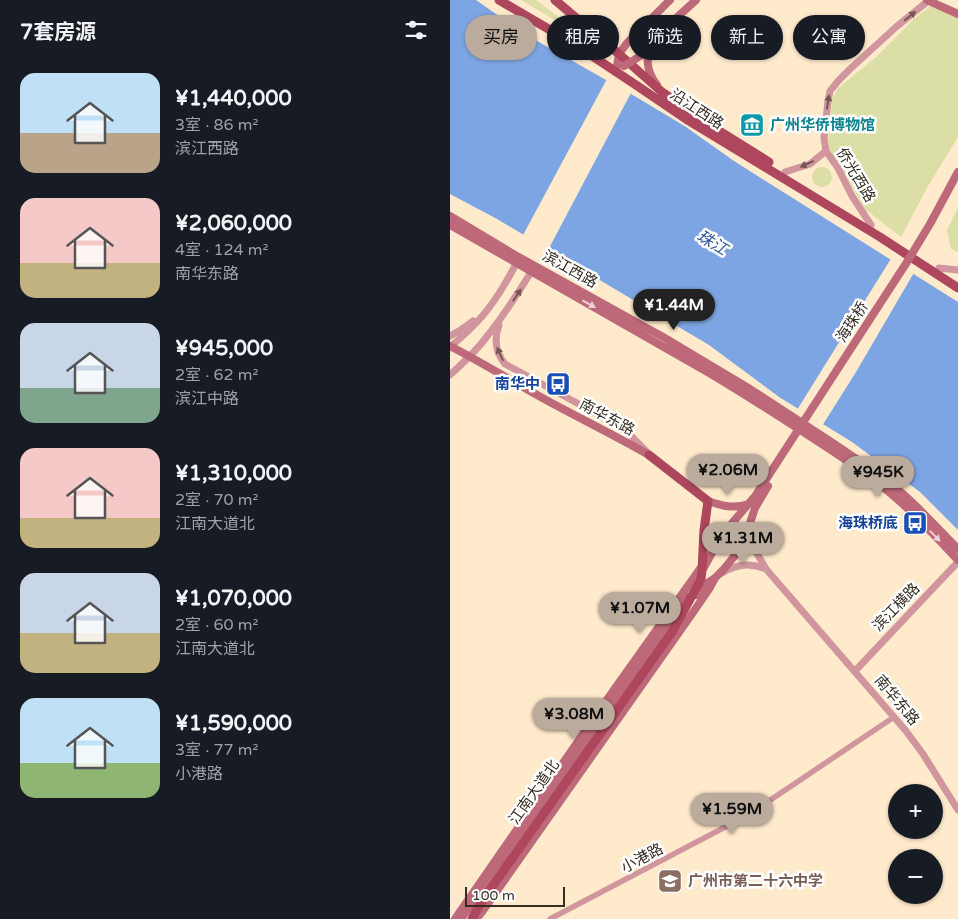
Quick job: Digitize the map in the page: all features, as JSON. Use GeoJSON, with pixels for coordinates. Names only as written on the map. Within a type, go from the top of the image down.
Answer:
{"type":"FeatureCollection","features":[{"type":"Feature","properties":{"kind":"main road","name":"沿江西路"},"geometry":{"type":"LineString","coordinates":[[500,0],[547,28]]}},
{"type":"Feature","properties":{"kind":"main road","name":"沿江西路"},"geometry":{"type":"LineString","coordinates":[[555,0],[573,15]]}},
{"type":"Feature","properties":{"kind":"main road"},"geometry":{"type":"LineString","coordinates":[[655,15],[670,0]]}},
{"type":"Feature","properties":{"kind":"main road"},"geometry":{"type":"LineString","coordinates":[[680,15],[696,0]]}},
{"type":"Feature","properties":{"kind":"main road"},"geometry":{"type":"LineString","coordinates":[[928,0],[958,14]]}},
{"type":"Feature","properties":{"kind":"main road"},"geometry":{"type":"LineString","coordinates":[[629,43],[619,54],[624,67],[633,60]]}},
{"type":"Feature","properties":{"kind":"main road","name":"沿江西路"},"geometry":{"type":"LineString","coordinates":[[619,54],[662,92],[713,127],[958,281]]}},
{"type":"Feature","properties":{"kind":"main road","name":"沿江西路"},"geometry":{"type":"LineString","coordinates":[[609,60],[624,67],[689,121],[880,237],[958,288]]}},
{"type":"Feature","properties":{"kind":"main road"},"geometry":{"type":"LineString","coordinates":[[648,60],[650,75],[662,92]]}},
{"type":"Feature","properties":{"kind":"main road","name":"海珠桥"},"geometry":{"type":"LineString","coordinates":[[766,485],[907,262],[958,172]]}},
{"type":"Feature","properties":{"kind":"main road","name":"海珠桥"},"geometry":{"type":"LineString","coordinates":[[766,485],[910,264],[958,182]]}},
{"type":"Feature","properties":{"kind":"main road","name":"滨江西路"},"geometry":{"type":"LineString","coordinates":[[450,216],[663,337],[750,389],[803,428]]}},
{"type":"Feature","properties":{"kind":"main road","name":"滨江西路"},"geometry":{"type":"LineString","coordinates":[[450,225],[803,428]]}},
{"type":"Feature","properties":{"kind":"main road","name":"南华东路"},"geometry":{"type":"LineString","coordinates":[[452,346],[650,455],[708,501],[729,507],[749,504]]}},
{"type":"Feature","properties":{"kind":"main road"},"geometry":{"type":"LineString","coordinates":[[803,428],[840,447],[885,479],[919,509],[958,549]]}},
{"type":"Feature","properties":{"kind":"main road"},"geometry":{"type":"LineString","coordinates":[[803,428],[883,488],[912,513],[958,561]]}},
{"type":"Feature","properties":{"kind":"main road","name":"江南大道北"},"geometry":{"type":"LineString","coordinates":[[462,919],[665,630],[690,593],[704,565],[730,525],[766,485]]}},
{"type":"Feature","properties":{"kind":"main road","name":"江南大道北"},"geometry":{"type":"LineString","coordinates":[[472,919],[499,877],[672,632],[696,595],[704,585],[715,578],[731,561],[747,532],[755,508],[766,485]]}},
{"type":"Feature","properties":{"kind":"main road"},"geometry":{"type":"LineString","coordinates":[[672,632],[699,583],[704,565],[703,541],[708,501]]}},
{"type":"Feature","properties":{"kind":"main road"},"geometry":{"type":"LineString","coordinates":[[455,919],[606,701],[704,565]]}},
{"type":"Feature","properties":{"kind":"main road"},"geometry":{"type":"LineString","coordinates":[[476,919],[678,635],[715,578]]}},
{"type":"Feature","properties":{"kind":"street","name":"侨光西路"},"geometry":{"type":"LineString","coordinates":[[871,225],[826,151],[824,138],[830,91],[849,70],[928,0]]}},
{"type":"Feature","properties":{"kind":"street"},"geometry":{"type":"LineString","coordinates":[[785,172],[810,164],[826,151]]}},
{"type":"Feature","properties":{"kind":"street"},"geometry":{"type":"LineString","coordinates":[[450,375],[470,356],[501,318],[531,272],[528,262],[516,264],[501,291],[487,310],[452,346]]}},
{"type":"Feature","properties":{"kind":"street"},"geometry":{"type":"LineString","coordinates":[[939,268],[958,270]]}},
{"type":"Feature","properties":{"kind":"street"},"geometry":{"type":"LineString","coordinates":[[452,346],[450,336],[487,310]]}},
{"type":"Feature","properties":{"kind":"street"},"geometry":{"type":"LineString","coordinates":[[501,318],[496,342],[498,356],[505,364],[612,422],[630,435],[650,455]]}},
{"type":"Feature","properties":{"kind":"street"},"geometry":{"type":"LineString","coordinates":[[498,373],[529,377]]}},
{"type":"Feature","properties":{"kind":"street","name":"南华东路"},"geometry":{"type":"LineString","coordinates":[[747,532],[766,569],[894,717],[923,754],[958,810]]}},
{"type":"Feature","properties":{"kind":"street","name":"滨江横路"},"geometry":{"type":"LineString","coordinates":[[855,671],[958,561]]}},
{"type":"Feature","properties":{"kind":"street"},"geometry":{"type":"LineString","coordinates":[[715,578],[738,565],[746,564],[766,569]]}},
{"type":"Feature","properties":{"kind":"street","name":"小港路"},"geometry":{"type":"LineString","coordinates":[[550,919],[748,815],[894,717]]}},
{"type":"Feature","properties":{"kind":"green space"},"geometry":{"type":"Polygon","coordinates":[[[521,0],[536,0],[556,15],[547,15],[521,0]]]}},
{"type":"Feature","properties":{"kind":"green space"},"geometry":{"type":"Polygon","coordinates":[[[930,6],[953,15],[958,19],[958,137],[928,186],[901,237],[865,209],[829,148],[828,137],[832,100],[838,88],[875,58],[914,19],[930,6]]]}},
{"type":"Feature","properties":{"kind":"green space"},"geometry":{"type":"Polygon","coordinates":[[[822,167],[829,170],[832,177],[829,184],[822,187],[815,184],[812,177],[815,170],[822,167]]]}},
{"type":"Feature","properties":{"kind":"green space"},"geometry":{"type":"Polygon","coordinates":[[[958,207],[958,252],[951,249],[947,230],[958,207]]]}},
{"type":"Feature","properties":{"kind":"water","name":"珠江"},"geometry":{"type":"Polygon","coordinates":[[[450,0],[476,0],[497,15],[465,15],[465,60],[537,60],[537,41],[547,47],[547,60],[571,60],[638,98],[686,127],[734,161],[958,302],[958,530],[920,492],[852,442],[779,397],[709,345],[497,219],[450,194],[450,0]]]}},
{"type":"Feature","properties":{"kind":"pier"},"geometry":{"type":"Polygon","coordinates":[[[608,77],[632,91],[547,252],[522,237],[608,77]]]}},
{"type":"Feature","properties":{"kind":"pier"},"geometry":{"type":"Polygon","coordinates":[[[892,257],[915,271],[822,426],[797,410],[892,257]]]}},
{"type":"Feature","properties":{"kind":"place","name":"广州华侨博物馆"},"geometry":{"type":"Point","coordinates":[752,125]}},
{"type":"Feature","properties":{"kind":"place","name":"南华中"},"geometry":{"type":"Point","coordinates":[558,384]}},
{"type":"Feature","properties":{"kind":"place","name":"海珠桥底"},"geometry":{"type":"Point","coordinates":[915,523]}},
{"type":"Feature","properties":{"kind":"place","name":"广州市第二十六中学"},"geometry":{"type":"Point","coordinates":[670,881]}}]}
